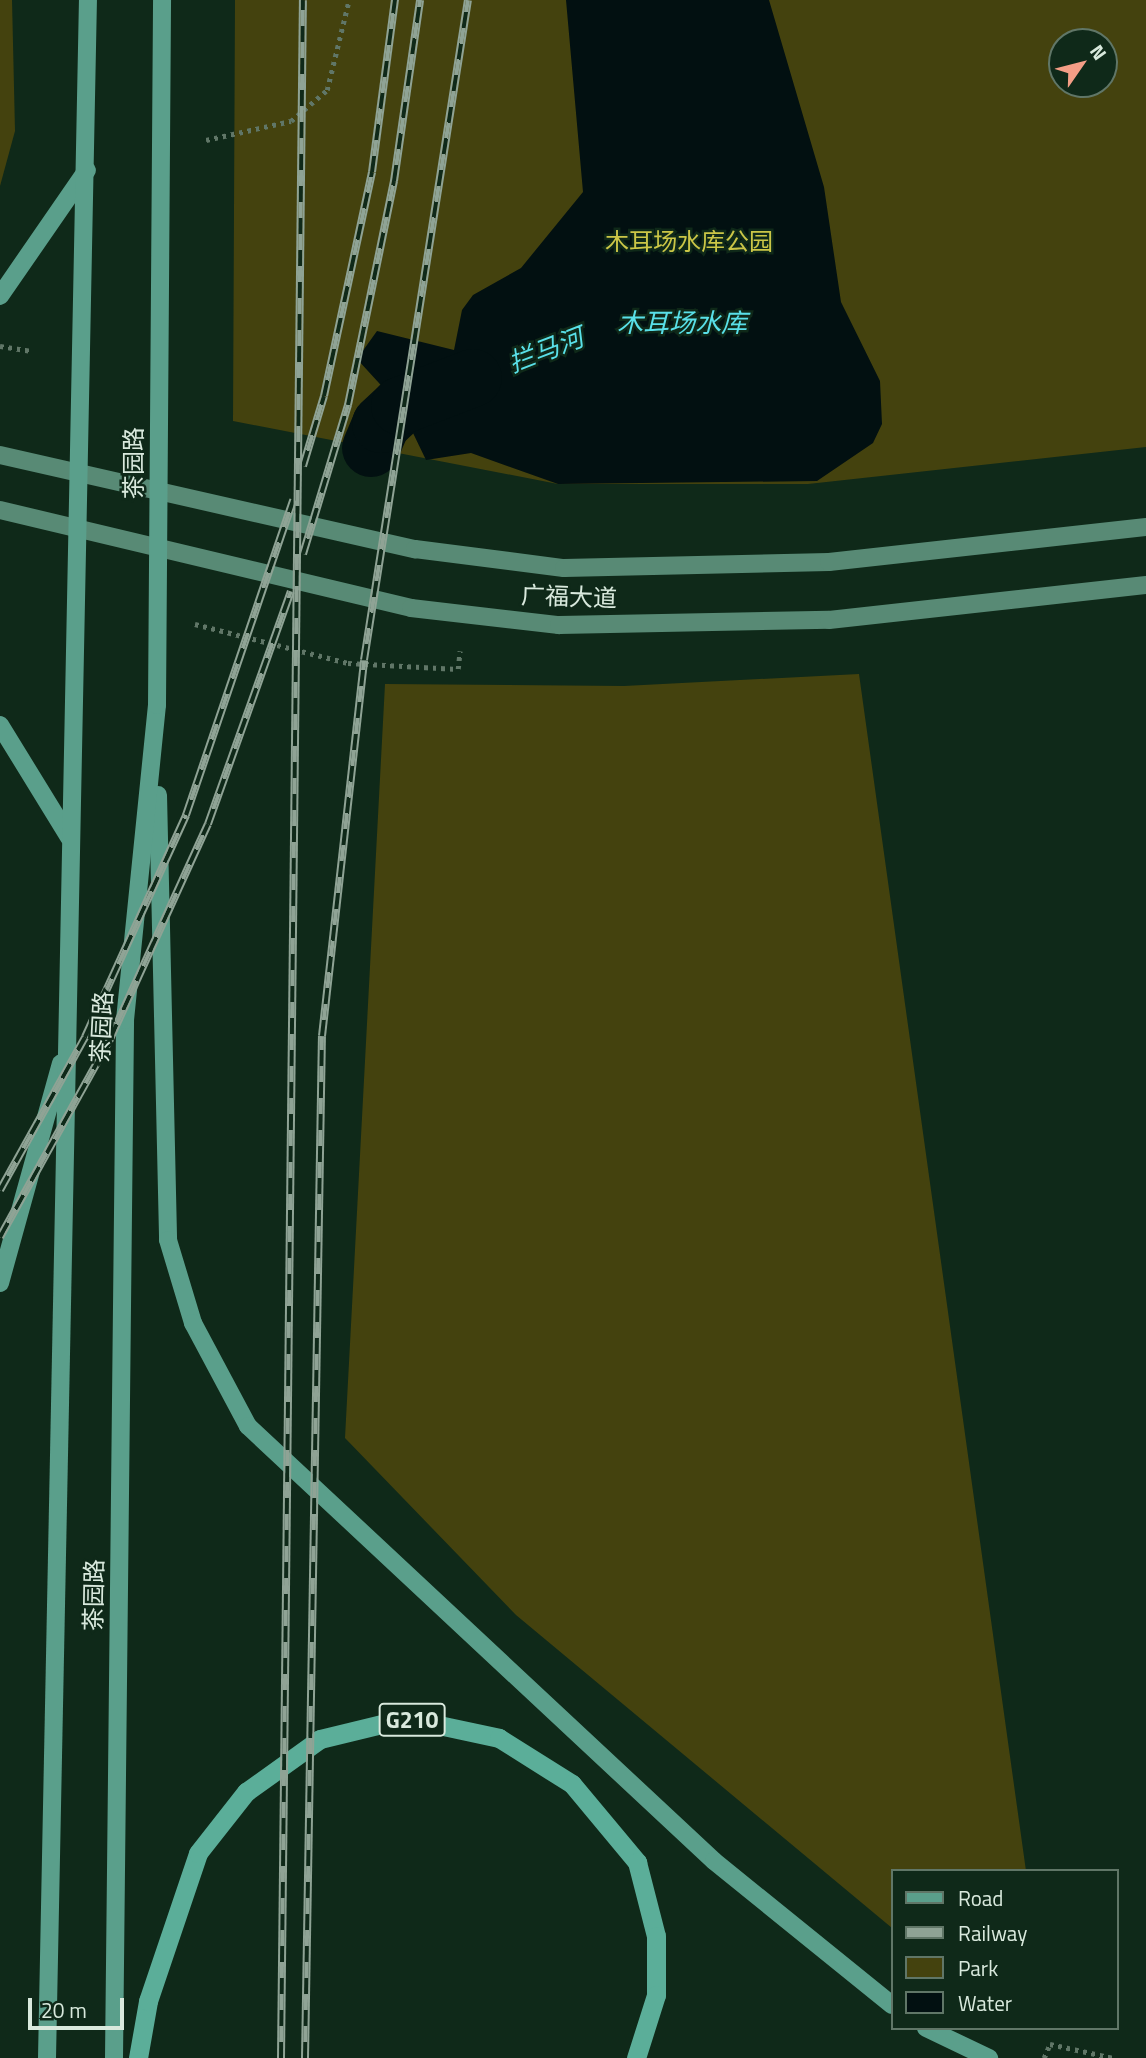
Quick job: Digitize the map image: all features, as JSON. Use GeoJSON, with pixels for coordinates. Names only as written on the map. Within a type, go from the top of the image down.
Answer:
{"type":"FeatureCollection","features":[{"type":"Feature","properties":{"kind":"highway","name":"G210"},"geometry":{"type":"LineString","coordinates":[[138,2058],[148,2001],[198,1853],[246,1792],[320,1739],[406,1718],[499,1738],[572,1784],[637,1862],[656,1936],[656,1983],[636,2058]]}},
{"type":"Feature","properties":{"kind":"main road","name":"茶园路"},"geometry":{"type":"LineString","coordinates":[[47,2058],[69,1036],[69,837],[87,170],[88,0]]}},
{"type":"Feature","properties":{"kind":"main road","name":"茶园路"},"geometry":{"type":"LineString","coordinates":[[114,2058],[125,1020],[157,705],[162,0]]}},
{"type":"Feature","properties":{"kind":"main road"},"geometry":{"type":"LineString","coordinates":[[0,296],[87,170]]}},
{"type":"Feature","properties":{"kind":"main road","name":"广福大道"},"geometry":{"type":"LineString","coordinates":[[0,455],[415,549],[564,568],[829,562],[1146,527]]}},
{"type":"Feature","properties":{"kind":"main road","name":"广福大道"},"geometry":{"type":"LineString","coordinates":[[0,510],[411,608],[559,625],[828,620],[1146,585]]}},
{"type":"Feature","properties":{"kind":"main road"},"geometry":{"type":"LineString","coordinates":[[157,705],[167,1240],[193,1322],[248,1426],[714,1861],[890,2003]]}},
{"type":"Feature","properties":{"kind":"main road"},"geometry":{"type":"LineString","coordinates":[[0,725],[69,837]]}},
{"type":"Feature","properties":{"kind":"main road"},"geometry":{"type":"LineString","coordinates":[[0,1283],[69,1036]]}},
{"type":"Feature","properties":{"kind":"main road"},"geometry":{"type":"LineString","coordinates":[[930,2030],[989,2058]]}},
{"type":"Feature","properties":{"kind":"path"},"geometry":{"type":"LineString","coordinates":[[206,140],[290,121],[327,90],[349,0]]}},
{"type":"Feature","properties":{"kind":"path"},"geometry":{"type":"LineString","coordinates":[[0,346],[32,351]]}},
{"type":"Feature","properties":{"kind":"path"},"geometry":{"type":"LineString","coordinates":[[195,624],[348,663],[458,669],[460,651]]}},
{"type":"Feature","properties":{"kind":"path"},"geometry":{"type":"LineString","coordinates":[[1044,2058],[1049,2044],[1113,2058]]}},
{"type":"Feature","properties":{"kind":"green space"},"geometry":{"type":"Polygon","coordinates":[[[0,0],[12,0],[15,131],[0,186],[0,0]]]}},
{"type":"Feature","properties":{"kind":"green space","name":"木耳场水库公园"},"geometry":{"type":"Polygon","coordinates":[[[235,0],[1146,0],[1146,447],[808,484],[558,484],[233,421],[235,0]]]}},
{"type":"Feature","properties":{"kind":"green space"},"geometry":{"type":"Polygon","coordinates":[[[859,674],[1026,1869],[890,1869],[890,1926],[516,1615],[345,1438],[385,684],[624,686],[859,674]]]}},
{"type":"Feature","properties":{"kind":"water","name":"木耳场水库"},"geometry":{"type":"Polygon","coordinates":[[[566,0],[769,0],[824,187],[841,302],[880,381],[882,424],[873,443],[817,481],[558,484],[471,453],[426,460],[400,406],[357,359],[377,331],[454,350],[462,310],[473,295],[521,268],[583,192],[566,0]]]}},
{"type":"Feature","properties":{"kind":"waterway","name":"拦马河"},"geometry":{"type":"LineString","coordinates":[[371,448],[381,424],[400,406],[473,378]]}},
{"type":"Feature","properties":{"kind":"railway"},"geometry":{"type":"LineString","coordinates":[[281,2058],[303,0]]}},
{"type":"Feature","properties":{"kind":"railway"},"geometry":{"type":"LineString","coordinates":[[303,466],[324,396],[372,172],[395,0]]}},
{"type":"Feature","properties":{"kind":"railway"},"geometry":{"type":"LineString","coordinates":[[303,554],[348,405],[394,181],[420,0]]}},
{"type":"Feature","properties":{"kind":"railway"},"geometry":{"type":"LineString","coordinates":[[305,2058],[322,1036],[364,660],[468,0]]}},
{"type":"Feature","properties":{"kind":"railway"},"geometry":{"type":"LineString","coordinates":[[0,1190],[85,1037],[186,815],[293,500]]}},
{"type":"Feature","properties":{"kind":"railway"},"geometry":{"type":"LineString","coordinates":[[0,1237],[110,1039],[208,824],[291,591]]}}]}
